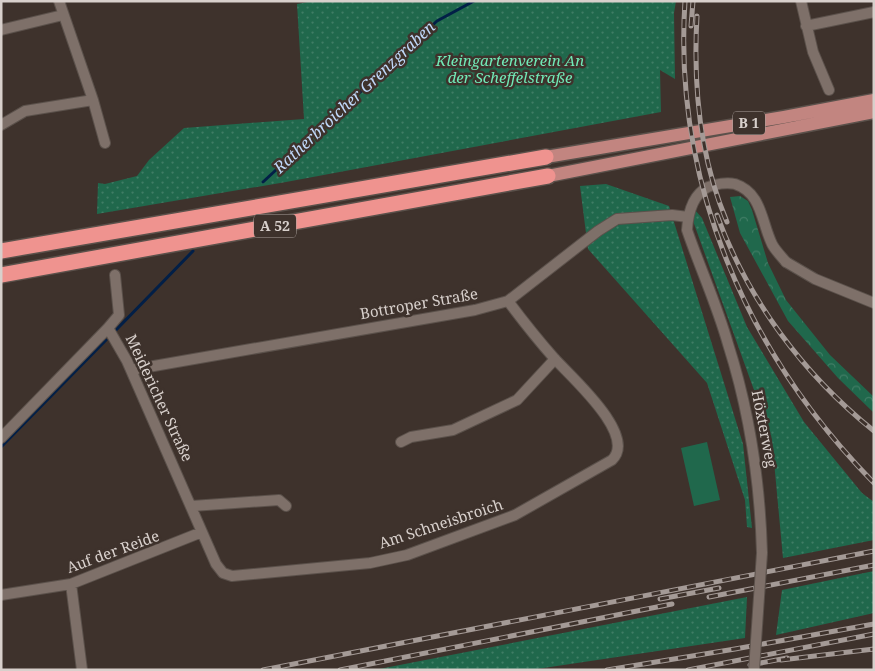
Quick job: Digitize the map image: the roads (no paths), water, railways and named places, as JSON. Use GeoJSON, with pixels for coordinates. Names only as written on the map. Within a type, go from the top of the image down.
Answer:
{"type":"FeatureCollection","features":[{"type":"Feature","properties":{"kind":"highway","name":"A 52"},"geometry":{"type":"LineString","coordinates":[[1,251],[546,157]]}},
{"type":"Feature","properties":{"kind":"highway","name":"A 52"},"geometry":{"type":"LineString","coordinates":[[1,275],[548,176]]}},
{"type":"Feature","properties":{"kind":"main road","name":"B 1"},"geometry":{"type":"LineString","coordinates":[[546,157],[874,100]]}},
{"type":"Feature","properties":{"kind":"main road","name":"B 1"},"geometry":{"type":"LineString","coordinates":[[548,176],[874,112]]}},
{"type":"Feature","properties":{"kind":"street"},"geometry":{"type":"LineString","coordinates":[[59,1],[93,100],[105,143]]}},
{"type":"Feature","properties":{"kind":"street"},"geometry":{"type":"LineString","coordinates":[[801,1],[813,52],[829,90]]}},
{"type":"Feature","properties":{"kind":"street"},"geometry":{"type":"LineString","coordinates":[[806,26],[874,12]]}},
{"type":"Feature","properties":{"kind":"street"},"geometry":{"type":"LineString","coordinates":[[1,30],[63,15]]}},
{"type":"Feature","properties":{"kind":"street"},"geometry":{"type":"LineString","coordinates":[[1,125],[25,111],[93,100]]}},
{"type":"Feature","properties":{"kind":"street","name":"Höxterweg"},"geometry":{"type":"LineString","coordinates":[[754,670],[762,553],[758,473],[746,406],[728,342],[687,230],[688,217],[693,204],[699,194],[713,185],[731,183],[745,187],[757,203],[772,244],[786,262],[815,279],[874,303]]}},
{"type":"Feature","properties":{"kind":"street","name":"Bottroper Straße"},"geometry":{"type":"LineString","coordinates":[[131,370],[475,310],[508,301],[614,220],[672,215],[688,217]]}},
{"type":"Feature","properties":{"kind":"street","name":"Meidericher Straße"},"geometry":{"type":"LineString","coordinates":[[115,274],[119,314],[108,328],[131,370],[202,532]]}},
{"type":"Feature","properties":{"kind":"street"},"geometry":{"type":"LineString","coordinates":[[402,442],[411,437],[453,430],[517,400],[555,359],[508,301]]}},
{"type":"Feature","properties":{"kind":"street"},"geometry":{"type":"LineString","coordinates":[[1,438],[108,328]]}},
{"type":"Feature","properties":{"kind":"street","name":"Am Schneisbroich"},"geometry":{"type":"LineString","coordinates":[[202,532],[216,564],[223,573],[232,576],[370,563],[407,555],[515,515],[558,493],[616,456],[618,447],[616,437],[606,416],[596,401],[555,359]]}},
{"type":"Feature","properties":{"kind":"street"},"geometry":{"type":"LineString","coordinates":[[192,506],[280,500],[286,506]]}},
{"type":"Feature","properties":{"kind":"street","name":"Auf der Reide"},"geometry":{"type":"LineString","coordinates":[[1,595],[72,584],[162,550],[202,532]]}},
{"type":"Feature","properties":{"kind":"street"},"geometry":{"type":"LineString","coordinates":[[72,584],[82,670]]}},
{"type":"Feature","properties":{"kind":"waterway","name":"Ratherbroicher Grenzgraben"},"geometry":{"type":"LineString","coordinates":[[263,182],[437,21],[474,1]]}},
{"type":"Feature","properties":{"kind":"waterway"},"geometry":{"type":"LineString","coordinates":[[116,330],[193,251]]}},
{"type":"Feature","properties":{"kind":"waterway"},"geometry":{"type":"LineString","coordinates":[[1,447],[106,340]]}},
{"type":"Feature","properties":{"kind":"railway"},"geometry":{"type":"LineString","coordinates":[[685,1],[684,69],[692,135],[706,199],[727,262],[755,322],[789,379],[829,433],[874,483]]}},
{"type":"Feature","properties":{"kind":"railway"},"geometry":{"type":"LineString","coordinates":[[691,26],[693,1]]}},
{"type":"Feature","properties":{"kind":"railway"},"geometry":{"type":"LineString","coordinates":[[697,16],[696,68],[700,121],[710,173],[727,222]]}},
{"type":"Feature","properties":{"kind":"railway"},"geometry":{"type":"LineString","coordinates":[[717,215],[745,277],[780,334],[824,385],[874,431]]}},
{"type":"Feature","properties":{"kind":"railway"},"geometry":{"type":"LineString","coordinates":[[263,670],[874,551]]}},
{"type":"Feature","properties":{"kind":"railway"},"geometry":{"type":"LineString","coordinates":[[709,597],[874,565]]}},
{"type":"Feature","properties":{"kind":"railway"},"geometry":{"type":"LineString","coordinates":[[660,599],[719,588]]}},
{"type":"Feature","properties":{"kind":"railway"},"geometry":{"type":"LineString","coordinates":[[340,670],[672,604]]}},
{"type":"Feature","properties":{"kind":"railway"},"geometry":{"type":"LineString","coordinates":[[607,670],[874,624]]}},
{"type":"Feature","properties":{"kind":"railway"},"geometry":{"type":"LineString","coordinates":[[688,670],[874,634]]}},
{"type":"Feature","properties":{"kind":"railway"},"geometry":{"type":"LineString","coordinates":[[781,660],[874,649]]}},
{"type":"Feature","properties":{"kind":"railway"},"geometry":{"type":"LineString","coordinates":[[750,665],[787,658]]}},
{"type":"Feature","properties":{"kind":"park label","name":"Kleingartenverein An der Scheffelstraße"},"geometry":{"type":"Point","coordinates":[510,70]}}]}
